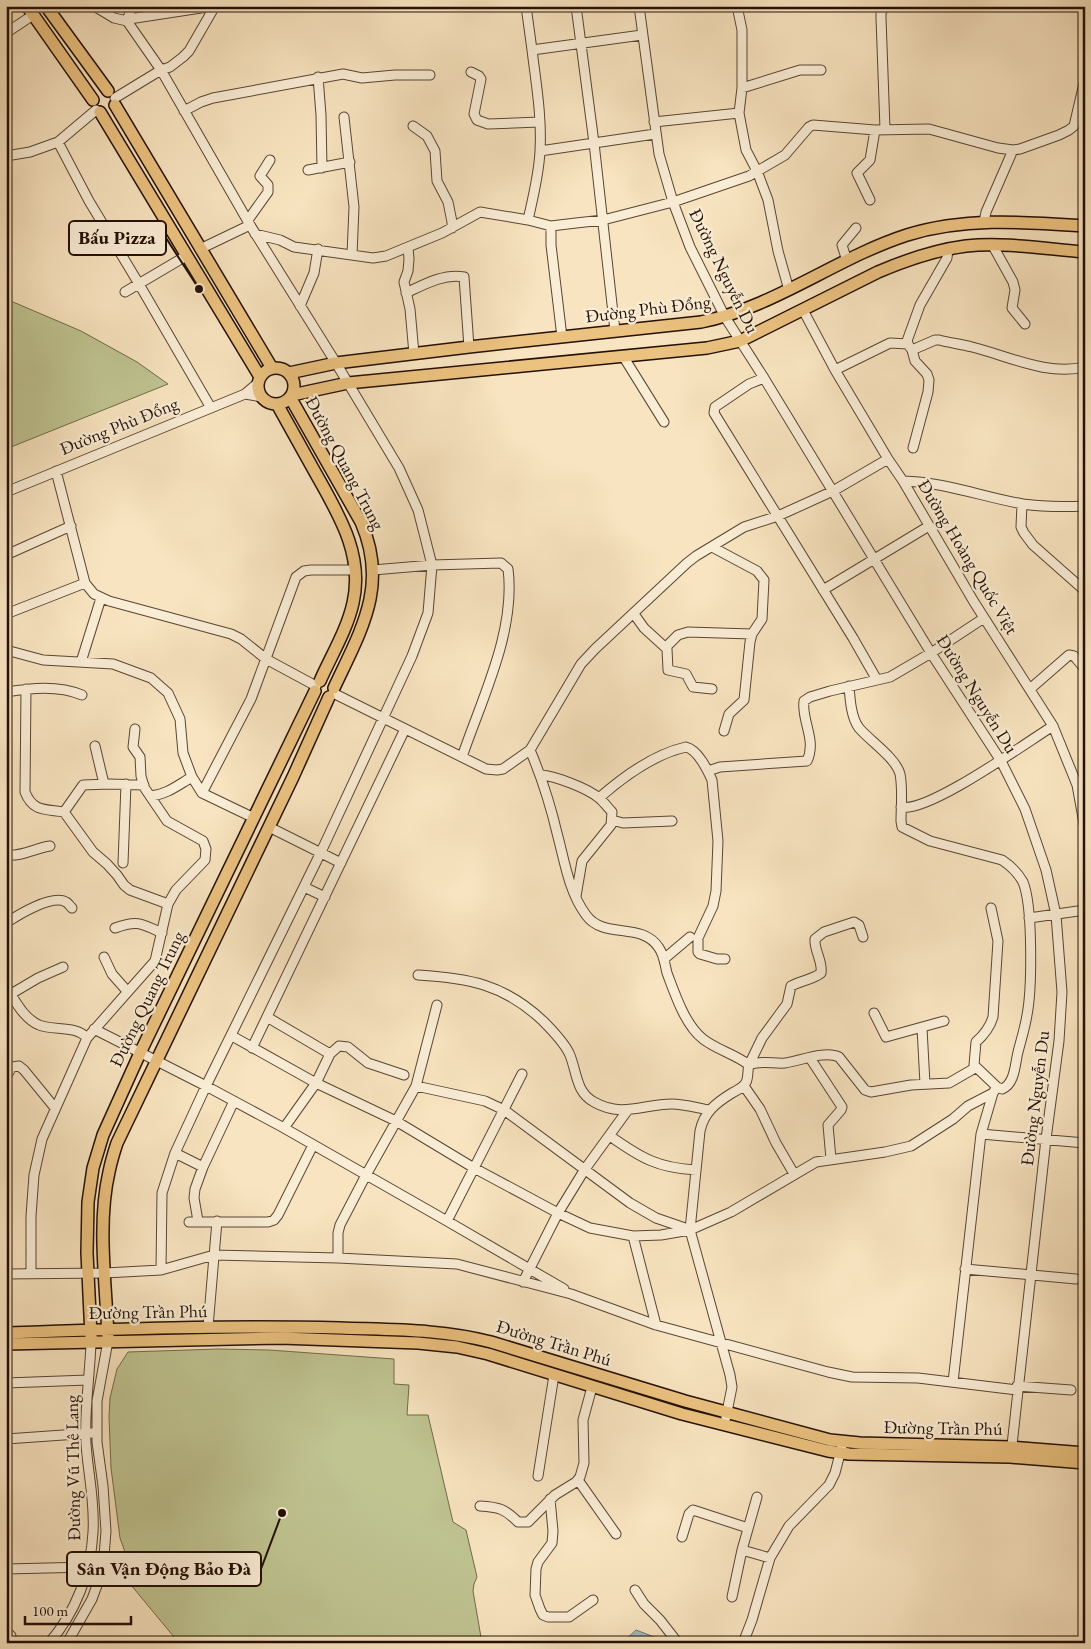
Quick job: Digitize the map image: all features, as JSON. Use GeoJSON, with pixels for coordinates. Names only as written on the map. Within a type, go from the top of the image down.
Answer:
{"type":"FeatureCollection","features":[{"type":"Feature","properties":{"kind":"main road"},"geometry":{"type":"LineString","coordinates":[[46,6],[113,98],[200,249],[272,368]]}},
{"type":"Feature","properties":{"kind":"main road"},"geometry":{"type":"LineString","coordinates":[[30,10],[96,107],[259,380],[259,390],[262,397],[268,402],[277,404],[284,402],[291,396],[348,383],[707,348],[740,341],[901,262],[948,249],[968,246],[993,246],[1085,252]]}},
{"type":"Feature","properties":{"kind":"main road"},"geometry":{"type":"LineString","coordinates":[[96,107],[99,92],[113,98]]}},
{"type":"Feature","properties":{"kind":"main road"},"geometry":{"type":"LineString","coordinates":[[96,107],[110,112],[113,98]]}},
{"type":"Feature","properties":{"kind":"main road","name":"Đường Phù Đổng"},"geometry":{"type":"LineString","coordinates":[[289,373],[336,363],[701,322],[725,317],[789,290],[894,240],[922,231],[958,224],[984,222],[1085,226]]}},
{"type":"Feature","properties":{"kind":"main road"},"geometry":{"type":"LineString","coordinates":[[259,380],[265,372],[272,368],[281,368],[289,373],[294,383],[291,396]]}},
{"type":"Feature","properties":{"kind":"main road","name":"Đường Quang Trung"},"geometry":{"type":"LineString","coordinates":[[108,1336],[104,1213],[108,1172],[117,1142],[332,693],[361,630],[372,592],[373,570],[370,544],[361,522],[291,396]]}},
{"type":"Feature","properties":{"kind":"main road","name":"Đường Quang Trung"},"geometry":{"type":"LineString","coordinates":[[91,1336],[88,1274],[88,1202],[93,1168],[109,1119],[317,686],[353,605],[355,570],[351,543],[346,529],[277,404]]}},
{"type":"Feature","properties":{"kind":"main road"},"geometry":{"type":"LineString","coordinates":[[328,680],[332,693],[320,698],[317,686],[328,680]]}},
{"type":"Feature","properties":{"kind":"main road","name":"Đường Trần Phú"},"geometry":{"type":"LineString","coordinates":[[108,1336],[208,1327],[281,1326],[417,1330],[460,1335],[491,1342],[842,1448]]}},
{"type":"Feature","properties":{"kind":"main road","name":"Đường Trần Phú"},"geometry":{"type":"LineString","coordinates":[[6,1333],[281,1338],[418,1343],[457,1347],[723,1424],[828,1451],[842,1448],[1085,1453]]}},
{"type":"Feature","properties":{"kind":"main road","name":"Đường Trần Phú"},"geometry":{"type":"LineString","coordinates":[[6,1344],[91,1336]]}},
{"type":"Feature","properties":{"kind":"main road","name":"Đường Trần Phú"},"geometry":{"type":"LineString","coordinates":[[1011,1452],[1085,1462]]}},
{"type":"Feature","properties":{"kind":"street"},"geometry":{"type":"LineString","coordinates":[[94,6],[114,18],[128,20],[214,6]]}},
{"type":"Feature","properties":{"kind":"street"},"geometry":{"type":"LineString","coordinates":[[132,6],[128,20],[161,70],[249,223],[336,363],[408,487],[418,510],[432,565],[428,613],[412,656],[321,852],[206,1086],[175,1154],[162,1193],[161,1270]]}},
{"type":"Feature","properties":{"kind":"street"},"geometry":{"type":"LineString","coordinates":[[113,98],[161,70],[170,67],[189,50],[214,6]]}},
{"type":"Feature","properties":{"kind":"street"},"geometry":{"type":"LineString","coordinates":[[526,6],[539,122],[540,151],[536,184],[528,220]]}},
{"type":"Feature","properties":{"kind":"street"},"geometry":{"type":"LineString","coordinates":[[576,6],[594,143],[615,332]]}},
{"type":"Feature","properties":{"kind":"street","name":"Đường Nguyễn Du"},"geometry":{"type":"LineString","coordinates":[[639,6],[655,134],[662,168],[690,247],[725,317],[931,653],[1001,761],[1032,827],[1046,870],[1056,915],[1062,992],[1059,1041],[1030,1274],[1011,1452]]}},
{"type":"Feature","properties":{"kind":"street"},"geometry":{"type":"LineString","coordinates":[[737,6],[742,30],[742,88],[739,113],[746,150],[758,172],[768,200],[778,251],[789,290]]}},
{"type":"Feature","properties":{"kind":"street"},"geometry":{"type":"LineString","coordinates":[[886,6],[881,12],[881,18],[886,129]]}},
{"type":"Feature","properties":{"kind":"street"},"geometry":{"type":"LineString","coordinates":[[6,33],[30,10]]}},
{"type":"Feature","properties":{"kind":"street"},"geometry":{"type":"LineString","coordinates":[[532,50],[642,35]]}},
{"type":"Feature","properties":{"kind":"street"},"geometry":{"type":"LineString","coordinates":[[742,88],[800,70],[821,70]]}},
{"type":"Feature","properties":{"kind":"street"},"geometry":{"type":"LineString","coordinates":[[471,72],[481,79],[474,114],[477,120],[488,124],[539,122]]}},
{"type":"Feature","properties":{"kind":"street"},"geometry":{"type":"LineString","coordinates":[[184,111],[213,98],[318,77],[343,74],[362,78],[430,75]]}},
{"type":"Feature","properties":{"kind":"street"},"geometry":{"type":"LineString","coordinates":[[318,77],[322,168]]}},
{"type":"Feature","properties":{"kind":"street"},"geometry":{"type":"LineString","coordinates":[[256,234],[280,240],[294,247],[373,258],[386,256],[408,247],[452,228],[480,212],[551,226],[603,220],[673,202],[758,172],[785,155],[809,127],[813,125],[875,130],[929,129],[998,148],[1013,150],[1035,145],[1070,130],[1075,123],[1085,79]]}},
{"type":"Feature","properties":{"kind":"street"},"geometry":{"type":"LineString","coordinates":[[6,156],[30,152],[58,142],[96,107]]}},
{"type":"Feature","properties":{"kind":"street"},"geometry":{"type":"LineString","coordinates":[[654,122],[739,113]]}},
{"type":"Feature","properties":{"kind":"street"},"geometry":{"type":"LineString","coordinates":[[344,117],[354,207],[352,255]]}},
{"type":"Feature","properties":{"kind":"street"},"geometry":{"type":"LineString","coordinates":[[413,126],[427,136],[435,152],[437,182],[448,202],[452,228]]}},
{"type":"Feature","properties":{"kind":"street"},"geometry":{"type":"LineString","coordinates":[[870,200],[858,173],[870,160],[875,130]]}},
{"type":"Feature","properties":{"kind":"street"},"geometry":{"type":"LineString","coordinates":[[540,151],[655,134]]}},
{"type":"Feature","properties":{"kind":"street"},"geometry":{"type":"LineString","coordinates":[[58,142],[89,201],[140,284],[211,408]]}},
{"type":"Feature","properties":{"kind":"street"},"geometry":{"type":"LineString","coordinates":[[984,222],[986,212],[1013,150]]}},
{"type":"Feature","properties":{"kind":"street"},"geometry":{"type":"LineString","coordinates":[[200,249],[249,223],[268,192],[268,186],[260,176],[270,160]]}},
{"type":"Feature","properties":{"kind":"street"},"geometry":{"type":"LineString","coordinates":[[308,170],[350,162]]}},
{"type":"Feature","properties":{"kind":"street"},"geometry":{"type":"LineString","coordinates":[[551,226],[551,244],[562,337]]}},
{"type":"Feature","properties":{"kind":"street"},"geometry":{"type":"LineString","coordinates":[[847,261],[842,245],[856,228]]}},
{"type":"Feature","properties":{"kind":"street"},"geometry":{"type":"LineString","coordinates":[[993,246],[1013,282],[1015,290],[1012,308],[1025,324]]}},
{"type":"Feature","properties":{"kind":"street"},"geometry":{"type":"LineString","coordinates":[[408,247],[408,271],[404,282],[410,309],[414,354]]}},
{"type":"Feature","properties":{"kind":"street"},"geometry":{"type":"LineString","coordinates":[[300,306],[314,273],[318,249]]}},
{"type":"Feature","properties":{"kind":"street"},"geometry":{"type":"LineString","coordinates":[[913,448],[928,392],[929,380],[927,374],[915,361],[910,347],[920,305],[946,258],[948,249]]}},
{"type":"Feature","properties":{"kind":"street"},"geometry":{"type":"LineString","coordinates":[[125,292],[186,256]]}},
{"type":"Feature","properties":{"kind":"street"},"geometry":{"type":"LineString","coordinates":[[406,293],[442,278],[450,276],[464,277],[469,347]]}},
{"type":"Feature","properties":{"kind":"street","name":"Đường Hoàng Quốc Việt"},"geometry":{"type":"LineString","coordinates":[[804,310],[835,370],[888,459],[984,618],[1053,726],[1081,782],[1085,829]]}},
{"type":"Feature","properties":{"kind":"street"},"geometry":{"type":"LineString","coordinates":[[835,370],[890,343],[910,347],[935,340],[971,346],[1032,365],[1060,369],[1085,367]]}},
{"type":"Feature","properties":{"kind":"street"},"geometry":{"type":"LineString","coordinates":[[623,356],[664,422]]}},
{"type":"Feature","properties":{"kind":"street"},"geometry":{"type":"LineString","coordinates":[[764,378],[749,384],[715,406],[714,413],[877,680]]}},
{"type":"Feature","properties":{"kind":"street","name":"Đường Phù Đổng"},"geometry":{"type":"LineString","coordinates":[[6,492],[245,394],[259,380]]}},
{"type":"Feature","properties":{"kind":"street"},"geometry":{"type":"LineString","coordinates":[[245,394],[262,397]]}},
{"type":"Feature","properties":{"kind":"street"},"geometry":{"type":"LineString","coordinates":[[332,693],[486,769],[497,770],[508,766],[530,750],[581,664],[686,563],[744,528],[778,516],[833,491],[888,459]]}},
{"type":"Feature","properties":{"kind":"street"},"geometry":{"type":"LineString","coordinates":[[56,471],[85,583],[94,594],[109,601],[231,634],[241,639],[266,659],[317,686]]}},
{"type":"Feature","properties":{"kind":"street"},"geometry":{"type":"LineString","coordinates":[[903,481],[953,488],[1022,504],[1085,506]]}},
{"type":"Feature","properties":{"kind":"street"},"geometry":{"type":"LineString","coordinates":[[1022,504],[1021,527],[1024,533],[1033,545],[1085,591]]}},
{"type":"Feature","properties":{"kind":"street"},"geometry":{"type":"LineString","coordinates":[[6,555],[71,526]]}},
{"type":"Feature","properties":{"kind":"street"},"geometry":{"type":"LineString","coordinates":[[823,590],[929,526]]}},
{"type":"Feature","properties":{"kind":"street"},"geometry":{"type":"LineString","coordinates":[[712,547],[757,571],[764,580],[762,619],[752,634],[750,642],[746,693],[744,700],[729,714],[724,731]]}},
{"type":"Feature","properties":{"kind":"street"},"geometry":{"type":"LineString","coordinates":[[373,570],[432,565],[501,563],[508,569],[508,617],[494,667],[462,757]]}},
{"type":"Feature","properties":{"kind":"street"},"geometry":{"type":"LineString","coordinates":[[202,793],[251,699],[296,576],[311,570],[355,570]]}},
{"type":"Feature","properties":{"kind":"street"},"geometry":{"type":"LineString","coordinates":[[6,614],[85,583]]}},
{"type":"Feature","properties":{"kind":"street"},"geometry":{"type":"LineString","coordinates":[[81,662],[101,598]]}},
{"type":"Feature","properties":{"kind":"street"},"geometry":{"type":"LineString","coordinates":[[634,614],[644,628],[666,647],[668,651],[668,670],[686,674],[693,687],[712,689]]}},
{"type":"Feature","properties":{"kind":"street"},"geometry":{"type":"LineString","coordinates":[[708,771],[720,767],[807,761],[810,746],[808,726],[803,707],[804,701],[816,695],[890,677],[984,618]]}},
{"type":"Feature","properties":{"kind":"street"},"geometry":{"type":"LineString","coordinates":[[666,647],[678,635],[688,632],[723,631],[752,634]]}},
{"type":"Feature","properties":{"kind":"street"},"geometry":{"type":"LineString","coordinates":[[6,650],[43,660],[113,664],[151,678],[168,693],[180,719],[183,753],[192,777],[202,793],[254,818]]}},
{"type":"Feature","properties":{"kind":"street"},"geometry":{"type":"LineString","coordinates":[[1030,689],[1069,655],[1074,656],[1085,669]]}},
{"type":"Feature","properties":{"kind":"street"},"geometry":{"type":"LineString","coordinates":[[232,1036],[316,1083],[396,1121],[474,1168],[558,1213],[590,1228],[633,1236],[661,1235],[690,1230],[731,1212],[816,1162],[831,1158],[885,1152],[911,1146],[953,1119],[968,1106],[995,1090],[1007,1087],[1010,1083],[1027,1015],[1030,989],[1029,918],[1024,884],[1012,867],[996,858],[930,842],[907,831],[901,824],[899,773],[877,744],[856,722],[850,702],[849,686]]}},
{"type":"Feature","properties":{"kind":"street"},"geometry":{"type":"LineString","coordinates":[[6,692],[26,688],[48,688],[72,691],[82,695]]}},
{"type":"Feature","properties":{"kind":"street"},"geometry":{"type":"LineString","coordinates":[[26,688],[25,792],[28,800],[35,807],[64,812],[93,852],[112,869],[124,885],[130,890],[168,904]]}},
{"type":"Feature","properties":{"kind":"street"},"geometry":{"type":"LineString","coordinates":[[901,807],[912,807],[927,802],[1001,761],[1053,726]]}},
{"type":"Feature","properties":{"kind":"street"},"geometry":{"type":"LineString","coordinates":[[31,1273],[31,1216],[34,1175],[42,1139],[55,1108],[86,1038],[154,961],[168,904],[176,890],[205,860],[206,849],[203,841],[167,821],[144,785],[141,776],[140,757],[133,747],[135,729]]}},
{"type":"Feature","properties":{"kind":"street"},"geometry":{"type":"LineString","coordinates":[[252,1048],[405,729]]}},
{"type":"Feature","properties":{"kind":"street"},"geometry":{"type":"LineString","coordinates":[[95,746],[104,784]]}},
{"type":"Feature","properties":{"kind":"street"},"geometry":{"type":"LineString","coordinates":[[599,798],[612,786],[666,752],[678,748],[691,748],[708,771],[712,780],[718,841],[716,891],[713,906],[699,934],[697,948],[700,954],[717,959],[725,959]]}},
{"type":"Feature","properties":{"kind":"street"},"geometry":{"type":"LineString","coordinates":[[530,750],[541,775],[571,889],[586,916],[595,924],[615,931],[642,934],[652,939],[664,959],[677,1000],[687,1019],[702,1039],[749,1065]]}},
{"type":"Feature","properties":{"kind":"street"},"geometry":{"type":"LineString","coordinates":[[541,775],[562,780],[599,798],[612,812],[611,825],[582,861],[576,896]]}},
{"type":"Feature","properties":{"kind":"street"},"geometry":{"type":"LineString","coordinates":[[150,796],[166,792],[192,777]]}},
{"type":"Feature","properties":{"kind":"street"},"geometry":{"type":"LineString","coordinates":[[123,863],[126,784]]}},
{"type":"Feature","properties":{"kind":"street"},"geometry":{"type":"LineString","coordinates":[[64,812],[83,785],[144,785]]}},
{"type":"Feature","properties":{"kind":"street"},"geometry":{"type":"LineString","coordinates":[[612,820],[623,823],[672,821]]}},
{"type":"Feature","properties":{"kind":"street"},"geometry":{"type":"LineString","coordinates":[[269,827],[341,863]]}},
{"type":"Feature","properties":{"kind":"street"},"geometry":{"type":"LineString","coordinates":[[6,856],[28,853],[41,847],[50,846]]}},
{"type":"Feature","properties":{"kind":"street"},"geometry":{"type":"LineString","coordinates":[[304,887],[325,897]]}},
{"type":"Feature","properties":{"kind":"street"},"geometry":{"type":"LineString","coordinates":[[6,923],[32,907],[46,903],[66,902],[72,908]]}},
{"type":"Feature","properties":{"kind":"street"},"geometry":{"type":"LineString","coordinates":[[991,908],[998,941],[993,1017],[984,1036],[976,1042],[973,1057],[975,1068],[995,1090]]}},
{"type":"Feature","properties":{"kind":"street"},"geometry":{"type":"LineString","coordinates":[[1029,918],[1085,910]]}},
{"type":"Feature","properties":{"kind":"street"},"geometry":{"type":"LineString","coordinates":[[115,928],[130,922],[143,924],[162,933]]}},
{"type":"Feature","properties":{"kind":"street"},"geometry":{"type":"LineString","coordinates":[[723,1424],[727,1412],[731,1382],[690,1230],[701,1123],[716,1103],[744,1086],[747,1081],[749,1065],[762,1038],[787,1004],[791,986],[806,978],[818,976],[821,973],[822,966],[814,943],[815,939],[824,932],[854,922],[860,925],[863,937]]}},
{"type":"Feature","properties":{"kind":"street"},"geometry":{"type":"LineString","coordinates":[[664,959],[690,937]]}},
{"type":"Feature","properties":{"kind":"street"},"geometry":{"type":"LineString","coordinates":[[104,957],[112,974],[127,991]]}},
{"type":"Feature","properties":{"kind":"street"},"geometry":{"type":"LineString","coordinates":[[63,967],[9,990],[24,1014],[37,1024],[52,1029],[76,1031],[82,1033],[86,1038]]}},
{"type":"Feature","properties":{"kind":"street"},"geometry":{"type":"LineString","coordinates":[[418,975],[454,977],[511,995],[533,1011],[551,1028],[568,1051],[576,1069],[580,1090],[590,1100],[603,1106],[627,1111],[673,1104],[709,1110]]}},
{"type":"Feature","properties":{"kind":"street"},"geometry":{"type":"LineString","coordinates":[[338,1258],[339,1229],[366,1174],[416,1086],[437,1005]]}},
{"type":"Feature","properties":{"kind":"street"},"geometry":{"type":"LineString","coordinates":[[874,1013],[886,1037],[944,1021]]}},
{"type":"Feature","properties":{"kind":"street"},"geometry":{"type":"LineString","coordinates":[[267,1017],[330,1054]]}},
{"type":"Feature","properties":{"kind":"street"},"geometry":{"type":"LineString","coordinates":[[922,1028],[925,1084]]}},
{"type":"Feature","properties":{"kind":"street"},"geometry":{"type":"LineString","coordinates":[[94,1029],[284,1128],[530,1268],[571,1294]]}},
{"type":"Feature","properties":{"kind":"street"},"geometry":{"type":"LineString","coordinates":[[284,1128],[316,1083],[330,1054],[339,1046],[348,1047],[368,1063],[404,1075]]}},
{"type":"Feature","properties":{"kind":"street"},"geometry":{"type":"LineString","coordinates":[[749,1065],[760,1062],[785,1063],[828,1054],[839,1057],[862,1086],[870,1092],[925,1084],[949,1083],[975,1068]]}},
{"type":"Feature","properties":{"kind":"street"},"geometry":{"type":"LineString","coordinates":[[810,1058],[842,1107],[828,1124],[831,1158]]}},
{"type":"Feature","properties":{"kind":"street"},"geometry":{"type":"LineString","coordinates":[[6,1077],[12,1067],[19,1066],[55,1108]]}},
{"type":"Feature","properties":{"kind":"street"},"geometry":{"type":"LineString","coordinates":[[447,1221],[522,1074]]}},
{"type":"Feature","properties":{"kind":"street"},"geometry":{"type":"LineString","coordinates":[[416,1086],[485,1101],[504,1110],[630,1203],[644,1212],[690,1230]]}},
{"type":"Feature","properties":{"kind":"street"},"geometry":{"type":"LineString","coordinates":[[744,1086],[760,1109],[776,1143],[794,1174]]}},
{"type":"Feature","properties":{"kind":"street"},"geometry":{"type":"LineString","coordinates":[[953,1382],[981,1134],[995,1090]]}},
{"type":"Feature","properties":{"kind":"street"},"geometry":{"type":"LineString","coordinates":[[234,1101],[202,1167],[195,1189],[193,1222],[268,1222],[274,1220],[313,1145]]}},
{"type":"Feature","properties":{"kind":"street"},"geometry":{"type":"LineString","coordinates":[[522,1282],[558,1213],[585,1169],[627,1111]]}},
{"type":"Feature","properties":{"kind":"street"},"geometry":{"type":"LineString","coordinates":[[981,1134],[1085,1143]]}},
{"type":"Feature","properties":{"kind":"street"},"geometry":{"type":"LineString","coordinates":[[610,1136],[651,1162],[672,1168],[696,1170]]}},
{"type":"Feature","properties":{"kind":"street"},"geometry":{"type":"LineString","coordinates":[[175,1154],[202,1167]]}},
{"type":"Feature","properties":{"kind":"street"},"geometry":{"type":"LineString","coordinates":[[208,1327],[217,1221]]}},
{"type":"Feature","properties":{"kind":"street"},"geometry":{"type":"LineString","coordinates":[[633,1236],[656,1325]]}},
{"type":"Feature","properties":{"kind":"street"},"geometry":{"type":"LineString","coordinates":[[6,1274],[88,1274],[161,1270],[214,1255],[338,1258],[457,1264],[571,1294],[656,1325],[840,1375],[852,1377],[904,1377],[1017,1388],[1071,1390]]}},
{"type":"Feature","properties":{"kind":"street"},"geometry":{"type":"LineString","coordinates":[[965,1269],[1076,1279]]}},
{"type":"Feature","properties":{"kind":"street","name":"Đường Vũ Thê Lang"},"geometry":{"type":"LineString","coordinates":[[49,1643],[59,1631],[78,1596],[89,1567],[94,1531],[86,1433],[86,1399],[91,1336]]}},
{"type":"Feature","properties":{"kind":"street","name":"Đường Vũ Thê Lang"},"geometry":{"type":"LineString","coordinates":[[67,1643],[92,1599],[102,1572],[106,1531],[97,1432],[97,1401],[108,1336]]}},
{"type":"Feature","properties":{"kind":"street"},"geometry":{"type":"LineString","coordinates":[[538,1476],[554,1375]]}},
{"type":"Feature","properties":{"kind":"street"},"geometry":{"type":"LineString","coordinates":[[6,1383],[88,1380]]}},
{"type":"Feature","properties":{"kind":"street"},"geometry":{"type":"LineString","coordinates":[[480,1506],[492,1507],[507,1512],[518,1522],[528,1522],[550,1499],[578,1480],[584,1464],[583,1420],[592,1387]]}},
{"type":"Feature","properties":{"kind":"street"},"geometry":{"type":"LineString","coordinates":[[6,1439],[97,1432]]}},
{"type":"Feature","properties":{"kind":"street"},"geometry":{"type":"LineString","coordinates":[[743,1643],[752,1620],[770,1558],[789,1526],[829,1484],[835,1473],[842,1448]]}},
{"type":"Feature","properties":{"kind":"street"},"geometry":{"type":"LineString","coordinates":[[578,1480],[616,1534]]}},
{"type":"Feature","properties":{"kind":"street"},"geometry":{"type":"LineString","coordinates":[[732,1597],[742,1550],[757,1497]]}},
{"type":"Feature","properties":{"kind":"street"},"geometry":{"type":"LineString","coordinates":[[550,1499],[553,1531],[552,1543],[538,1562],[536,1569],[535,1595],[540,1609],[548,1617],[569,1617],[593,1600]]}},
{"type":"Feature","properties":{"kind":"street"},"geometry":{"type":"LineString","coordinates":[[682,1537],[689,1514],[693,1510],[748,1528]]}},
{"type":"Feature","properties":{"kind":"street"},"geometry":{"type":"LineString","coordinates":[[742,1550],[770,1558]]}},
{"type":"Feature","properties":{"kind":"street"},"geometry":{"type":"LineString","coordinates":[[6,1569],[89,1567],[102,1572]]}},
{"type":"Feature","properties":{"kind":"street"},"geometry":{"type":"LineString","coordinates":[[635,1590],[644,1604],[660,1620],[678,1643]]}},
{"type":"Feature","properties":{"kind":"green space"},"geometry":{"type":"Polygon","coordinates":[[[6,299],[81,331],[137,362],[168,384],[6,449],[6,299]]]}},
{"type":"Feature","properties":{"kind":"green space"},"geometry":{"type":"Polygon","coordinates":[[[219,1349],[269,1350],[394,1359],[394,1384],[409,1385],[407,1415],[428,1415],[453,1522],[466,1530],[477,1577],[473,1591],[482,1643],[179,1643],[126,1579],[116,1560],[125,1552],[120,1538],[111,1468],[110,1398],[117,1369],[128,1352],[219,1349]]]}},
{"type":"Feature","properties":{"kind":"water"},"geometry":{"type":"Polygon","coordinates":[[[636,1630],[657,1638],[662,1643],[622,1643],[636,1630]]]}},
{"type":"Feature","properties":{"kind":"place","name":"Bấu Pizza"},"geometry":{"type":"Point","coordinates":[199,289]}},
{"type":"Feature","properties":{"kind":"place","name":"Sân Vận Động Bảo Đà"},"geometry":{"type":"Point","coordinates":[282,1513]}}]}
